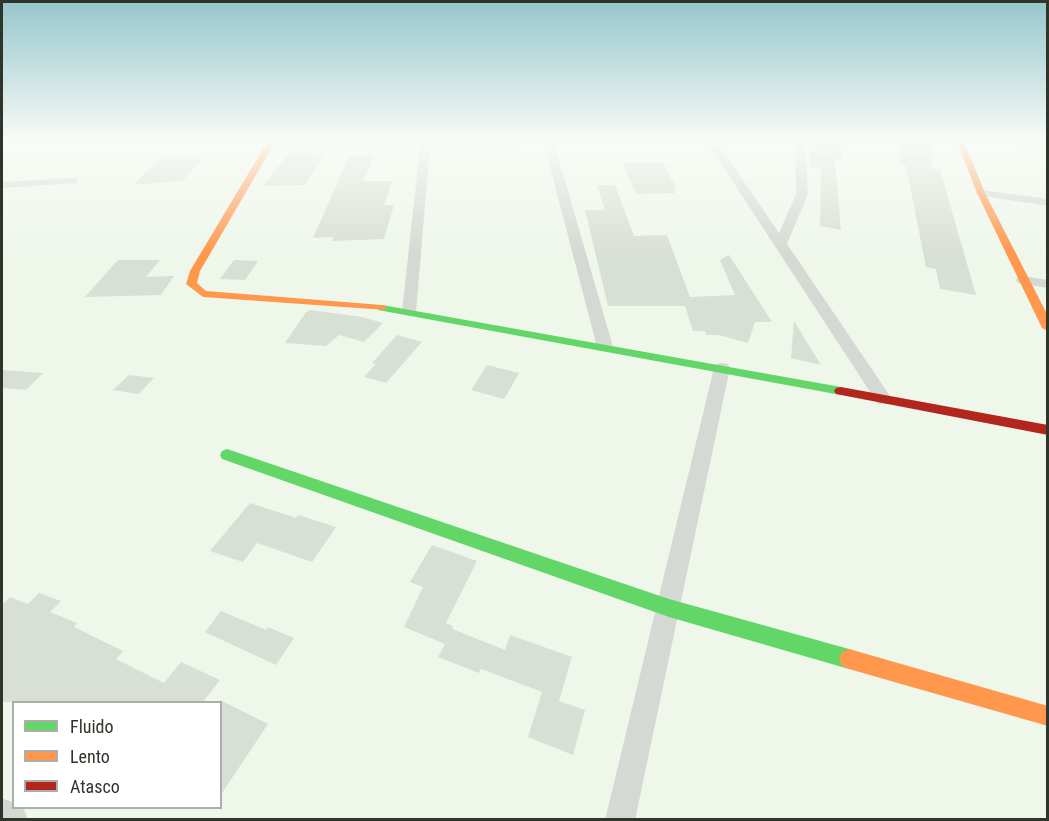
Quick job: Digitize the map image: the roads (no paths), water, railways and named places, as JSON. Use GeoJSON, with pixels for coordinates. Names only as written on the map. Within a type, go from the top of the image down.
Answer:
{"type":"FeatureCollection","features":[{"type":"Feature","properties":{"kind":"street"},"geometry":{"type":"LineString","coordinates":[[251,177],[195,271],[191,284],[203,294],[318,302],[409,312],[722,368],[1047,430]]}},
{"type":"Feature","properties":{"kind":"street"},"geometry":{"type":"LineString","coordinates":[[409,312],[422,177]]}},
{"type":"Feature","properties":{"kind":"street"},"geometry":{"type":"LineString","coordinates":[[559,177],[605,347]]}},
{"type":"Feature","properties":{"kind":"street"},"geometry":{"type":"LineString","coordinates":[[736,177],[884,400]]}},
{"type":"Feature","properties":{"kind":"street"},"geometry":{"type":"LineString","coordinates":[[781,243],[802,194],[801,177]]}},
{"type":"Feature","properties":{"kind":"street"},"geometry":{"type":"LineString","coordinates":[[975,177],[1047,328]]}},
{"type":"Feature","properties":{"kind":"street"},"geometry":{"type":"LineString","coordinates":[[2,185],[73,181]]}},
{"type":"Feature","properties":{"kind":"street"},"geometry":{"type":"LineString","coordinates":[[981,193],[1047,202]]}},
{"type":"Feature","properties":{"kind":"street"},"geometry":{"type":"LineString","coordinates":[[1023,280],[1047,284]]}},
{"type":"Feature","properties":{"kind":"street"},"geometry":{"type":"LineString","coordinates":[[620,819],[722,368]]}},
{"type":"Feature","properties":{"kind":"street"},"geometry":{"type":"LineString","coordinates":[[226,455],[669,608],[1047,716]]}},
{"type":"Feature","properties":{"kind":"street"},"geometry":{"type":"LineString","coordinates":[[2,813],[13,819]]}}]}
